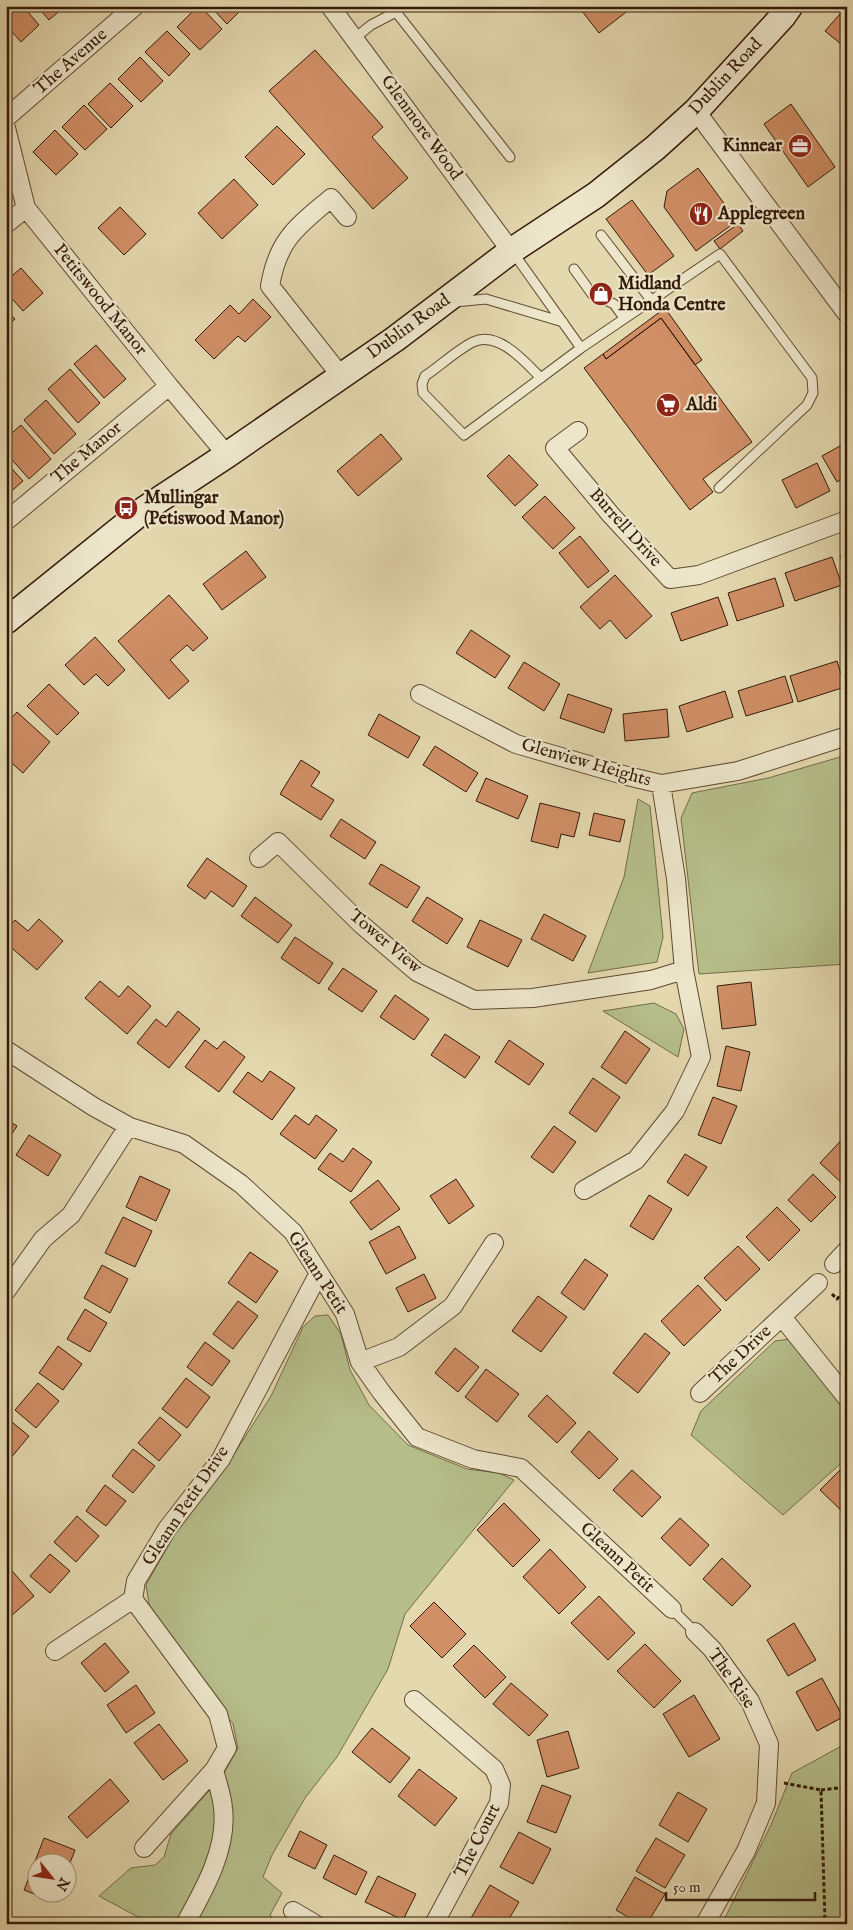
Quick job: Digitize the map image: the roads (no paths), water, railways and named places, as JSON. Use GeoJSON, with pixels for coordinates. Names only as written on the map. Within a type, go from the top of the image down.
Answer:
{"type":"FeatureCollection","features":[{"type":"Feature","properties":{"kind":"main road","name":"Dublin Road"},"geometry":{"type":"LineString","coordinates":[[6,622],[145,508],[227,455],[395,339],[511,251],[596,194],[655,148],[696,111],[790,6]]}},
{"type":"Feature","properties":{"kind":"street","name":"The Avenue"},"geometry":{"type":"LineString","coordinates":[[6,118],[135,6]]}},
{"type":"Feature","properties":{"kind":"street","name":"Glenmore Wood"},"geometry":{"type":"LineString","coordinates":[[330,6],[511,251]]}},
{"type":"Feature","properties":{"kind":"street"},"geometry":{"type":"LineString","coordinates":[[696,111],[847,314]]}},
{"type":"Feature","properties":{"kind":"street","name":"Petitswood Manor"},"geometry":{"type":"LineString","coordinates":[[6,128],[26,208],[227,455]]}},
{"type":"Feature","properties":{"kind":"street"},"geometry":{"type":"LineString","coordinates":[[342,376],[270,286],[273,269],[282,247],[295,229],[331,198],[347,217]]}},
{"type":"Feature","properties":{"kind":"street"},"geometry":{"type":"LineString","coordinates":[[6,224],[26,208]]}},
{"type":"Feature","properties":{"kind":"street","name":"The Manor"},"geometry":{"type":"LineString","coordinates":[[6,521],[169,386]]}},
{"type":"Feature","properties":{"kind":"street","name":"Burrell Drive"},"geometry":{"type":"LineString","coordinates":[[578,431],[555,448],[610,515],[670,579],[698,576],[847,520]]}},
{"type":"Feature","properties":{"kind":"street","name":"Glenview Heights"},"geometry":{"type":"LineString","coordinates":[[420,694],[516,744],[661,784],[738,771],[847,736]]}},
{"type":"Feature","properties":{"kind":"street"},"geometry":{"type":"LineString","coordinates":[[584,1190],[636,1160],[675,1111],[701,1057],[684,970],[676,879],[661,784]]}},
{"type":"Feature","properties":{"kind":"street","name":"Tower View"},"geometry":{"type":"LineString","coordinates":[[259,858],[278,842],[362,925],[416,972],[474,1000],[533,998],[651,980],[684,970]]}},
{"type":"Feature","properties":{"kind":"street","name":"Gleann Petit"},"geometry":{"type":"LineString","coordinates":[[6,1050],[94,1107],[130,1127],[184,1144],[242,1184],[293,1232],[345,1314],[360,1362],[417,1437],[473,1459],[521,1468],[672,1609]]}},
{"type":"Feature","properties":{"kind":"street"},"geometry":{"type":"LineString","coordinates":[[6,1291],[43,1239],[71,1215],[124,1133],[130,1127]]}},
{"type":"Feature","properties":{"kind":"street"},"geometry":{"type":"LineString","coordinates":[[360,1362],[399,1347],[453,1306],[494,1243]]}},
{"type":"Feature","properties":{"kind":"street"},"geometry":{"type":"LineString","coordinates":[[834,1264],[847,1250]]}},
{"type":"Feature","properties":{"kind":"street","name":"Gleann Petit Drive"},"geometry":{"type":"LineString","coordinates":[[133,1599],[136,1581],[167,1529],[221,1458],[319,1273]]}},
{"type":"Feature","properties":{"kind":"street","name":"The Drive"},"geometry":{"type":"LineString","coordinates":[[700,1393],[818,1283]]}},
{"type":"Feature","properties":{"kind":"street","name":"The Drive"},"geometry":{"type":"LineString","coordinates":[[782,1317],[847,1398]]}},
{"type":"Feature","properties":{"kind":"street"},"geometry":{"type":"LineString","coordinates":[[55,1651],[133,1599],[218,1714],[227,1748],[214,1770],[144,1848]]}},
{"type":"Feature","properties":{"kind":"street","name":"The Rise"},"geometry":{"type":"LineString","coordinates":[[695,1632],[712,1649],[750,1701],[769,1744],[766,1803],[746,1851],[705,1924]]}},
{"type":"Feature","properties":{"kind":"street","name":"The Court"},"geometry":{"type":"LineString","coordinates":[[414,1700],[494,1769],[501,1785],[499,1803],[434,1924]]}},
{"type":"Feature","properties":{"kind":"street"},"geometry":{"type":"LineString","coordinates":[[185,1924],[205,1884],[221,1844],[223,1808],[214,1770]]}},
{"type":"Feature","properties":{"kind":"street"},"geometry":{"type":"LineString","coordinates":[[293,1911],[315,1924]]}},
{"type":"Feature","properties":{"kind":"lane"},"geometry":{"type":"LineString","coordinates":[[355,38],[371,25],[396,12],[510,157]]}},
{"type":"Feature","properties":{"kind":"lane"},"geometry":{"type":"LineString","coordinates":[[601,235],[651,300]]}},
{"type":"Feature","properties":{"kind":"lane"},"geometry":{"type":"LineString","coordinates":[[511,251],[580,348]]}},
{"type":"Feature","properties":{"kind":"lane"},"geometry":{"type":"LineString","coordinates":[[540,378],[528,364],[504,345],[487,340],[474,342],[425,376],[422,384],[423,393],[464,435],[540,378],[580,348],[720,254],[812,378],[813,393],[807,405],[719,488]]}},
{"type":"Feature","properties":{"kind":"lane"},"geometry":{"type":"LineString","coordinates":[[574,269],[592,294],[614,304],[624,318]]}},
{"type":"Feature","properties":{"kind":"lane"},"geometry":{"type":"LineString","coordinates":[[442,303],[486,299],[562,322]]}},
{"type":"Feature","properties":{"kind":"lane"},"geometry":{"type":"LineString","coordinates":[[672,1609],[695,1632]]}},
{"type":"Feature","properties":{"kind":"place","name":"Kinnear"},"geometry":{"type":"Point","coordinates":[800,146]}},
{"type":"Feature","properties":{"kind":"place","name":"Applegreen"},"geometry":{"type":"Point","coordinates":[701,214]}},
{"type":"Feature","properties":{"kind":"place","name":"Midland Honda Centre"},"geometry":{"type":"Point","coordinates":[601,294]}},
{"type":"Feature","properties":{"kind":"place","name":"Aldi"},"geometry":{"type":"Point","coordinates":[668,405]}},
{"type":"Feature","properties":{"kind":"place","name":"Mullingar (Petiswood Manor)"},"geometry":{"type":"Point","coordinates":[126,508]}}]}
